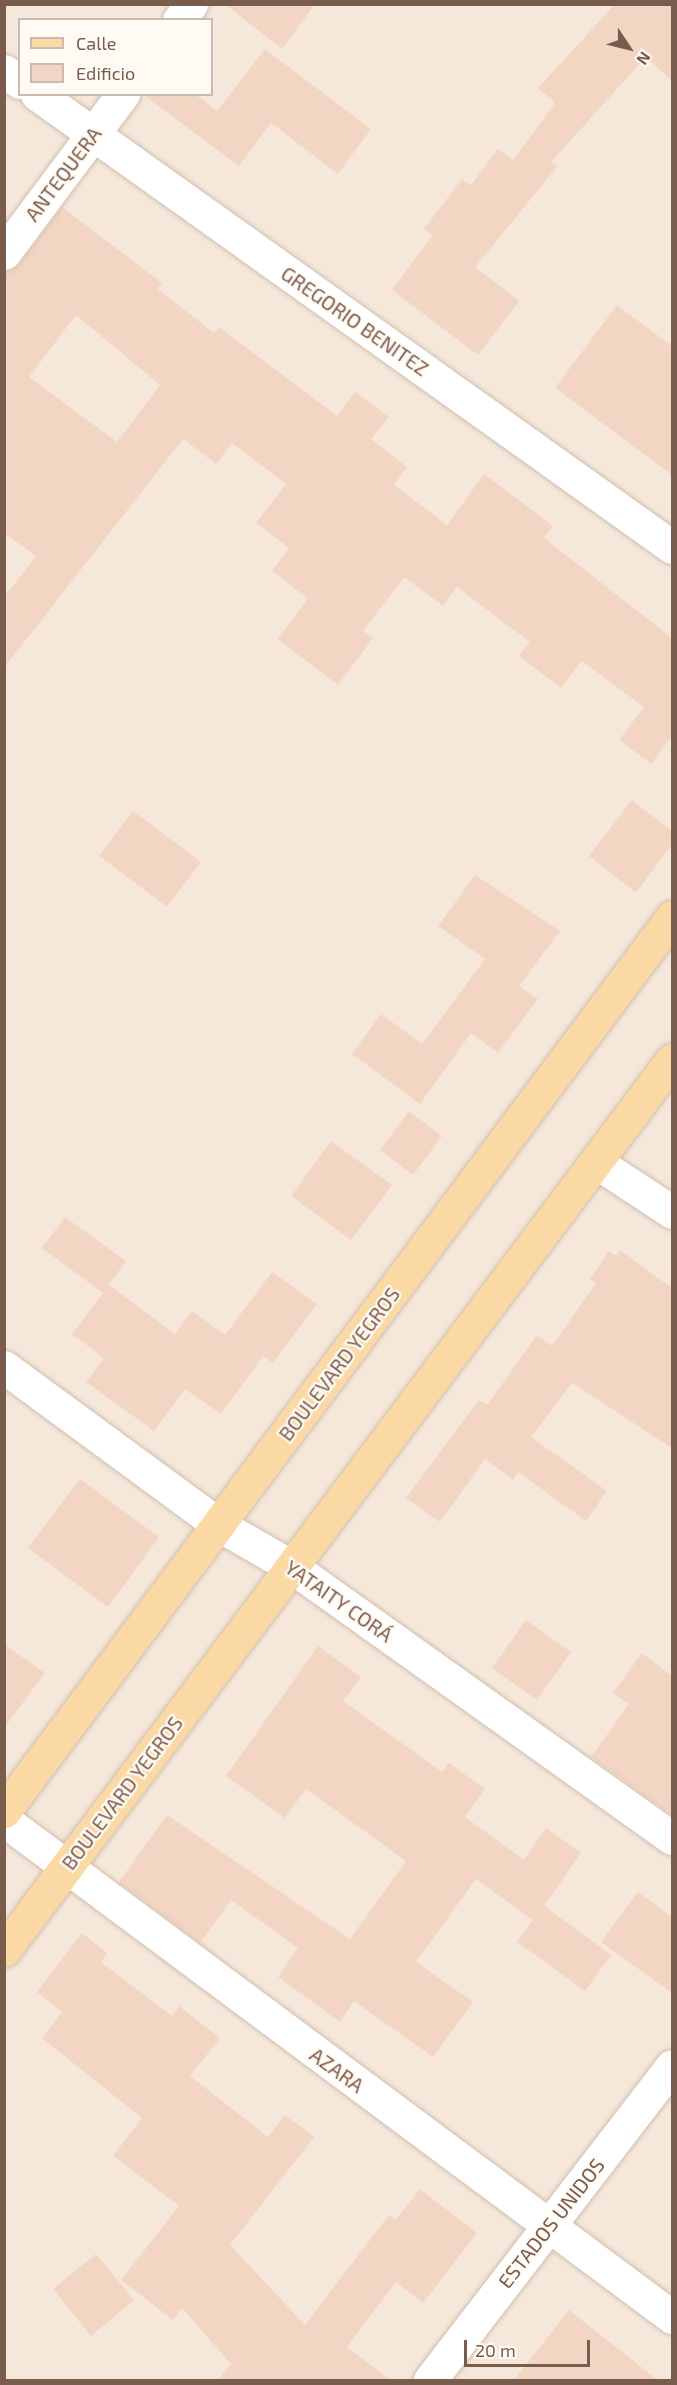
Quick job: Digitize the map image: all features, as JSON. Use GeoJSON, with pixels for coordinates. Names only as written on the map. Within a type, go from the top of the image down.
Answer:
{"type":"FeatureCollection","features":[{"type":"Feature","properties":{"kind":"main road","name":"BOULEVARD YEGROS"},"geometry":{"type":"LineString","coordinates":[[4,1811],[672,917]]}},
{"type":"Feature","properties":{"kind":"main road","name":"BOULEVARD YEGROS"},"geometry":{"type":"LineString","coordinates":[[4,1950],[672,1060]]}},
{"type":"Feature","properties":{"kind":"street"},"geometry":{"type":"LineString","coordinates":[[180,18],[191,4]]}},
{"type":"Feature","properties":{"kind":"street"},"geometry":{"type":"LineString","coordinates":[[4,71],[18,81]]}},
{"type":"Feature","properties":{"kind":"street","name":"GREGORIO BENITEZ"},"geometry":{"type":"LineString","coordinates":[[40,96],[672,547]]}},
{"type":"Feature","properties":{"kind":"street","name":"ANTEQUERA"},"geometry":{"type":"LineString","coordinates":[[4,254],[122,96]]}},
{"type":"Feature","properties":{"kind":"street"},"geometry":{"type":"LineString","coordinates":[[596,1162],[672,1212]]}},
{"type":"Feature","properties":{"kind":"street","name":"YATAITY CORÁ"},"geometry":{"type":"LineString","coordinates":[[4,1366],[219,1525],[292,1567],[672,1838]]}},
{"type":"Feature","properties":{"kind":"street","name":"AZARA"},"geometry":{"type":"LineString","coordinates":[[4,1820],[65,1870],[672,2317]]}},
{"type":"Feature","properties":{"kind":"street","name":"ESTADOS UNIDOS"},"geometry":{"type":"LineString","coordinates":[[429,2380],[672,2066]]}},
{"type":"Feature","properties":{"kind":"shaded area"},"geometry":{"type":"Polygon","coordinates":[[[5,5],[672,5],[672,2380],[5,2380],[5,5]]]}},
{"type":"Feature","properties":{"kind":"building"},"geometry":{"type":"Polygon","coordinates":[[[225,4],[315,4],[282,49],[225,4]]]}},
{"type":"Feature","properties":{"kind":"building"},"geometry":{"type":"Polygon","coordinates":[[[615,4],[672,4],[672,81],[646,57],[551,162],[557,167],[475,267],[519,301],[478,355],[392,290],[433,235],[424,229],[462,179],[471,185],[498,149],[513,160],[555,103],[538,88],[615,4]]]}},
{"type":"Feature","properties":{"kind":"building"},"geometry":{"type":"Polygon","coordinates":[[[265,49],[371,129],[338,174],[271,123],[239,166],[145,96],[198,96],[217,111],[265,49]]]}},
{"type":"Feature","properties":{"kind":"building"},"geometry":{"type":"Polygon","coordinates":[[[62,207],[162,283],[158,289],[214,333],[219,327],[337,416],[355,392],[389,417],[371,439],[407,467],[394,485],[447,525],[484,474],[553,526],[544,538],[672,638],[672,736],[651,764],[619,740],[644,707],[582,661],[561,688],[519,656],[530,642],[457,587],[443,606],[404,577],[363,631],[373,638],[338,685],[277,639],[308,599],[272,571],[289,548],[256,523],[286,484],[232,443],[216,464],[183,439],[4,668],[4,597],[36,556],[4,533],[4,273],[19,264],[62,207]],[[76,315],[29,377],[117,442],[160,385],[76,315]]]}},
{"type":"Feature","properties":{"kind":"building"},"geometry":{"type":"Polygon","coordinates":[[[617,305],[672,346],[672,475],[555,388],[617,305]]]}},
{"type":"Feature","properties":{"kind":"building"},"geometry":{"type":"Polygon","coordinates":[[[632,800],[672,831],[672,844],[636,893],[589,856],[632,800]]]}},
{"type":"Feature","properties":{"kind":"building"},"geometry":{"type":"Polygon","coordinates":[[[133,811],[201,862],[167,907],[99,856],[133,811]]]}},
{"type":"Feature","properties":{"kind":"building"},"geometry":{"type":"Polygon","coordinates":[[[475,875],[560,931],[519,986],[538,999],[498,1053],[471,1033],[420,1104],[352,1054],[381,1014],[422,1044],[485,959],[438,926],[475,875]]]}},
{"type":"Feature","properties":{"kind":"building"},"geometry":{"type":"Polygon","coordinates":[[[409,1111],[442,1136],[413,1175],[380,1150],[409,1111]]]}},
{"type":"Feature","properties":{"kind":"building"},"geometry":{"type":"Polygon","coordinates":[[[331,1141],[392,1185],[351,1240],[291,1196],[331,1141]]]}},
{"type":"Feature","properties":{"kind":"building"},"geometry":{"type":"Polygon","coordinates":[[[65,1217],[126,1261],[103,1293],[42,1248],[65,1217]]]}},
{"type":"Feature","properties":{"kind":"building"},"geometry":{"type":"Polygon","coordinates":[[[620,1250],[672,1288],[672,1448],[572,1383],[531,1437],[607,1491],[586,1521],[518,1472],[513,1480],[485,1459],[440,1522],[406,1498],[479,1400],[487,1405],[537,1335],[552,1346],[596,1283],[590,1279],[609,1251],[616,1256],[620,1250]]]}},
{"type":"Feature","properties":{"kind":"building"},"geometry":{"type":"Polygon","coordinates":[[[272,1272],[317,1304],[273,1363],[263,1356],[221,1414],[185,1389],[154,1431],[86,1382],[104,1358],[72,1334],[109,1285],[175,1334],[192,1311],[225,1335],[272,1272]]]}},
{"type":"Feature","properties":{"kind":"building"},"geometry":{"type":"Polygon","coordinates":[[[80,1479],[159,1537],[108,1607],[28,1548],[80,1479]]]}},
{"type":"Feature","properties":{"kind":"building"},"geometry":{"type":"Polygon","coordinates":[[[526,1620],[571,1652],[537,1700],[492,1668],[526,1620]]]}},
{"type":"Feature","properties":{"kind":"building"},"geometry":{"type":"Polygon","coordinates":[[[4,1644],[45,1673],[4,1728],[4,1644]]]}},
{"type":"Feature","properties":{"kind":"building"},"geometry":{"type":"Polygon","coordinates":[[[318,1646],[361,1677],[343,1701],[442,1772],[449,1763],[485,1789],[465,1817],[524,1860],[546,1828],[581,1853],[544,1906],[611,1955],[585,1991],[517,1942],[533,1920],[476,1879],[416,1962],[473,2002],[433,2057],[354,2001],[340,2022],[278,1977],[298,1948],[231,1900],[200,1943],[119,1882],[167,1815],[350,1939],[406,1861],[306,1789],[285,1818],[226,1776],[318,1646]]]}},
{"type":"Feature","properties":{"kind":"building"},"geometry":{"type":"Polygon","coordinates":[[[642,1653],[672,1676],[672,1815],[591,1757],[629,1704],[613,1693],[642,1653]]]}},
{"type":"Feature","properties":{"kind":"building"},"geometry":{"type":"Polygon","coordinates":[[[638,1892],[672,1917],[672,1993],[601,1942],[638,1892]]]}},
{"type":"Feature","properties":{"kind":"building"},"geometry":{"type":"Polygon","coordinates":[[[82,1933],[107,1953],[101,1962],[172,2016],[179,2006],[220,2038],[190,2076],[268,2137],[285,2115],[314,2137],[230,2245],[305,2325],[389,2215],[396,2220],[420,2189],[477,2233],[423,2303],[396,2282],[347,2347],[390,2380],[218,2380],[231,2364],[182,2308],[173,2320],[121,2280],[179,2206],[113,2156],[142,2118],[42,2038],[62,2012],[37,1992],[82,1933]]]}},
{"type":"Feature","properties":{"kind":"building"},"geometry":{"type":"Polygon","coordinates":[[[96,2254],[134,2300],[91,2336],[53,2289],[96,2254]]]}},
{"type":"Feature","properties":{"kind":"building"},"geometry":{"type":"Polygon","coordinates":[[[569,2310],[622,2352],[658,2380],[514,2380],[569,2310]]]}}]}
